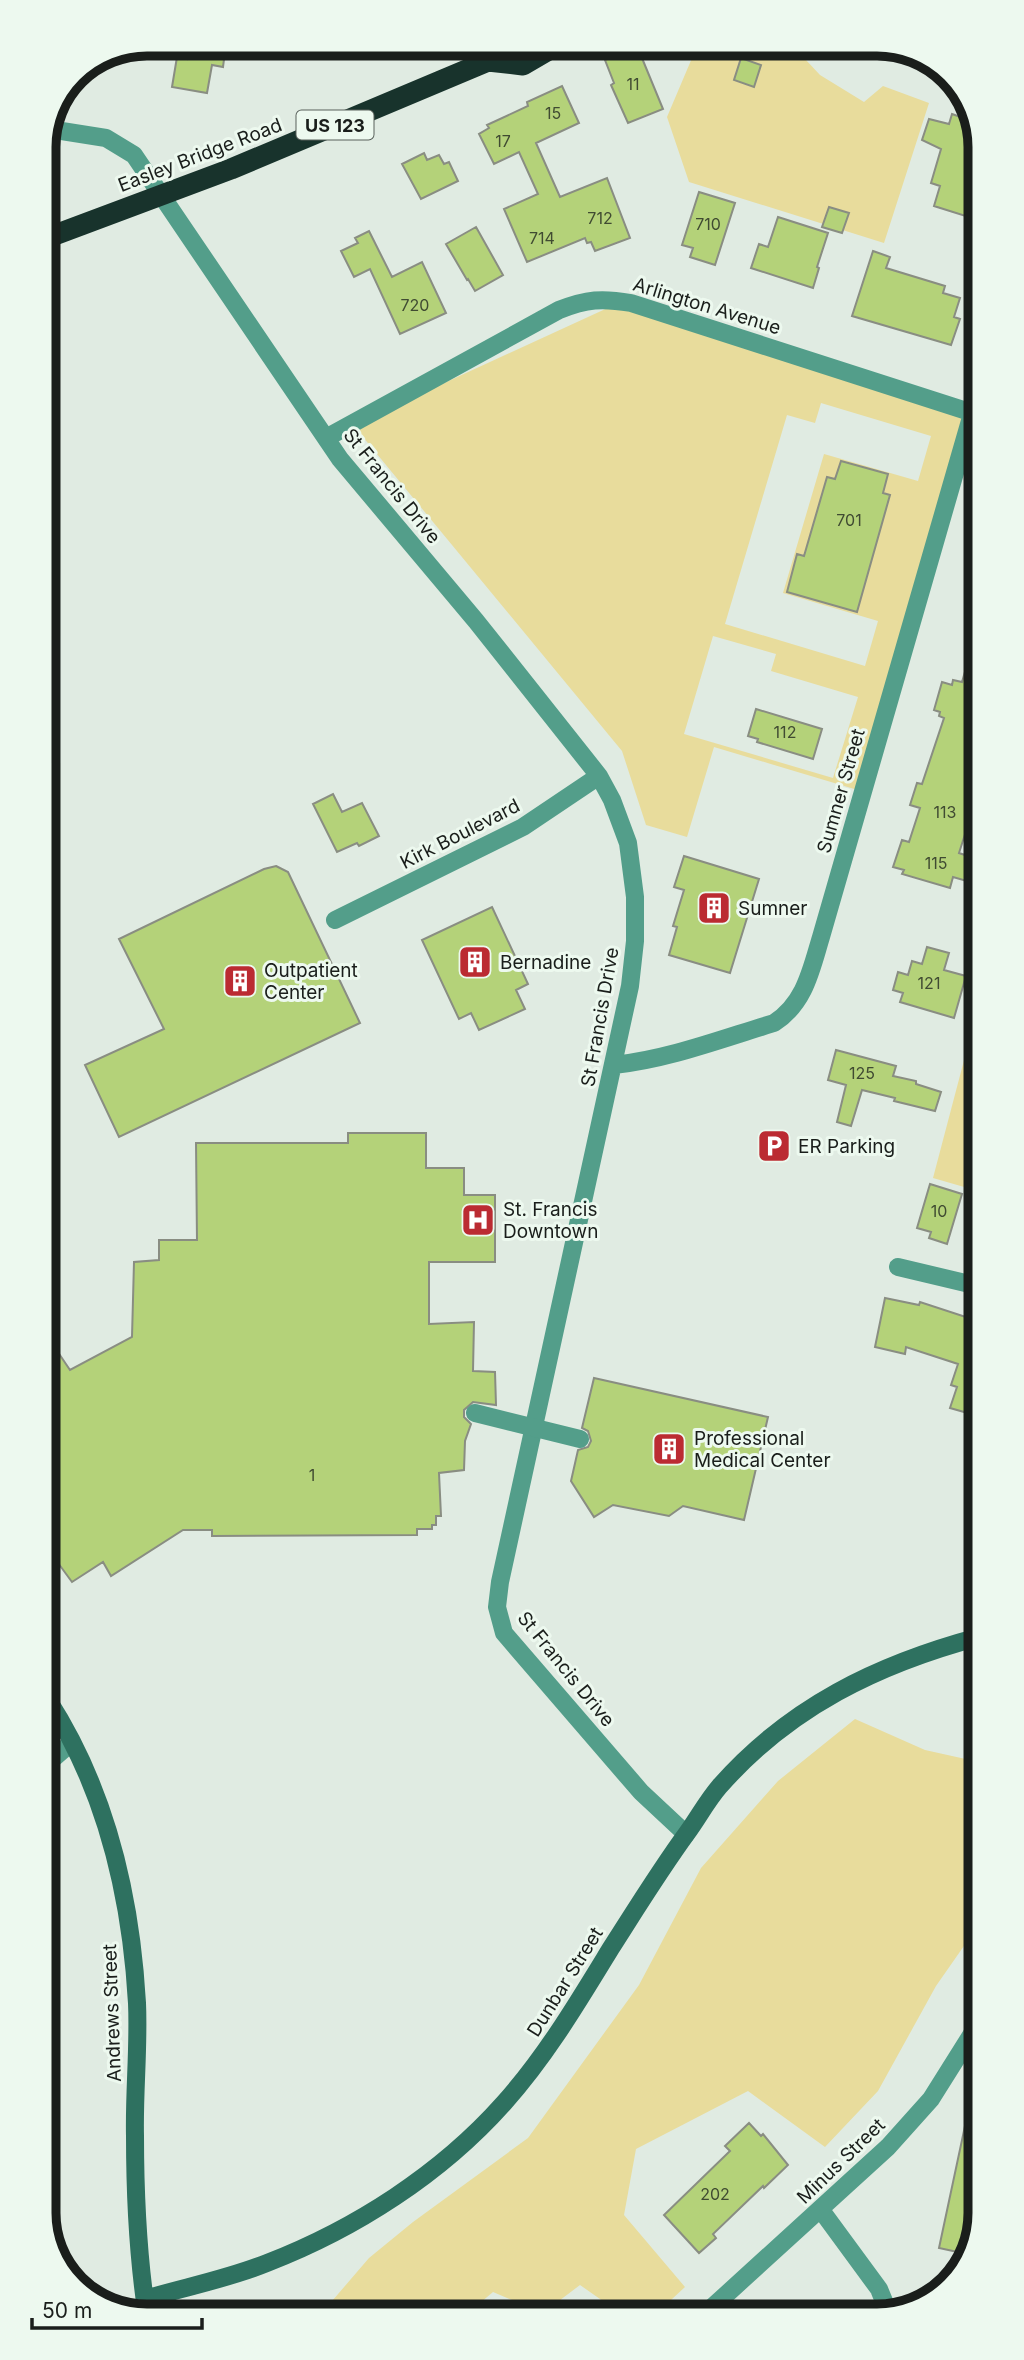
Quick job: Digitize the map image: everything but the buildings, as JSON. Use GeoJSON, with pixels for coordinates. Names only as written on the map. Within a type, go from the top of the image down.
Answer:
{"type":"FeatureCollection","features":[{"type":"Feature","properties":{"kind":"highway","name":"Easley Bridge Road"},"geometry":{"type":"LineString","coordinates":[[56,235],[231,169],[486,56]]}},
{"type":"Feature","properties":{"kind":"highway","name":"Easley Bridge Road"},"geometry":{"type":"LineString","coordinates":[[504,56],[523,65],[538,56]]}},
{"type":"Feature","properties":{"kind":"street","name":"St Francis Drive"},"geometry":{"type":"LineString","coordinates":[[58,130],[106,138],[134,155],[340,459],[476,621],[599,776],[612,800],[625,835],[635,897],[633,963],[614,1065],[500,1582],[497,1607],[504,1633],[641,1792],[686,1834]]}},
{"type":"Feature","properties":{"kind":"street","name":"Arlington Avenue"},"geometry":{"type":"LineString","coordinates":[[326,438],[559,310],[580,302],[604,299],[631,303],[968,407]]}},
{"type":"Feature","properties":{"kind":"street","name":"Sumner Street"},"geometry":{"type":"LineString","coordinates":[[614,1065],[644,1062],[774,1023],[801,998],[968,430]]}},
{"type":"Feature","properties":{"kind":"street","name":"Kirk Boulevard"},"geometry":{"type":"LineString","coordinates":[[335,920],[523,827],[599,776]]}},
{"type":"Feature","properties":{"kind":"street"},"geometry":{"type":"LineString","coordinates":[[898,1267],[968,1284]]}},
{"type":"Feature","properties":{"kind":"street"},"geometry":{"type":"LineString","coordinates":[[475,1413],[580,1439]]}},
{"type":"Feature","properties":{"kind":"street","name":"Dunbar Street"},"geometry":{"type":"LineString","coordinates":[[157,2304],[266,2264],[340,2229],[407,2189],[451,2154],[503,2104],[552,2044],[654,1880],[729,1776],[762,1744],[824,1698],[912,1657],[968,1640]]}},
{"type":"Feature","properties":{"kind":"street","name":"Andrews Street"},"geometry":{"type":"LineString","coordinates":[[56,1715],[94,1791],[109,1835],[121,1877],[132,1939],[137,2005],[135,2137],[138,2222],[146,2304]]}},
{"type":"Feature","properties":{"kind":"street"},"geometry":{"type":"LineString","coordinates":[[56,1756],[71,1742]]}},
{"type":"Feature","properties":{"kind":"street","name":"Minus Street"},"geometry":{"type":"LineString","coordinates":[[716,2304],[888,2147],[931,2099],[968,2040]]}},
{"type":"Feature","properties":{"kind":"street"},"geometry":{"type":"LineString","coordinates":[[821,2210],[879,2289],[885,2303]]}},
{"type":"Feature","properties":{"kind":"shaded area"},"geometry":{"type":"Polygon","coordinates":[[[693,56],[796,56],[806,60],[820,75],[864,102],[883,86],[929,103],[884,243],[689,182],[667,117],[693,56]]]}},
{"type":"Feature","properties":{"kind":"shaded area"},"geometry":{"type":"Polygon","coordinates":[[[625,300],[968,417],[968,446],[861,791],[714,747],[687,837],[646,825],[622,751],[353,425],[625,300]],[[821,403],[815,423],[787,415],[725,624],[865,666],[878,621],[783,593],[824,454],[918,481],[931,436],[821,403]],[[841,461],[835,479],[827,477],[807,545],[813,559],[797,554],[787,592],[857,611],[890,495],[883,493],[888,474],[841,461]],[[713,636],[684,734],[833,778],[858,697],[771,671],[776,654],[713,636]]]}},
{"type":"Feature","properties":{"kind":"shaded area"},"geometry":{"type":"Polygon","coordinates":[[[968,1045],[968,1188],[933,1178],[968,1045]]]}},
{"type":"Feature","properties":{"kind":"shaded area"},"geometry":{"type":"Polygon","coordinates":[[[855,1719],[925,1750],[968,1760],[968,1940],[936,1986],[878,2091],[825,2147],[748,2091],[636,2149],[624,2215],[685,2287],[667,2304],[607,2304],[580,2285],[555,2304],[522,2304],[493,2292],[479,2304],[329,2304],[369,2258],[413,2222],[528,2138],[639,1985],[701,1868],[778,1781],[855,1719]]]}},
{"type":"Feature","properties":{"kind":"place","name":"Sumner"},"geometry":{"type":"Point","coordinates":[714,908]}},
{"type":"Feature","properties":{"kind":"place","name":"Bernadine"},"geometry":{"type":"Point","coordinates":[475,962]}},
{"type":"Feature","properties":{"kind":"place","name":"Outpatient Center"},"geometry":{"type":"Point","coordinates":[240,981]}},
{"type":"Feature","properties":{"kind":"place","name":"ER Parking"},"geometry":{"type":"Point","coordinates":[774,1146]}},
{"type":"Feature","properties":{"kind":"place","name":"St. Francis Downtown"},"geometry":{"type":"Point","coordinates":[478,1220]}},
{"type":"Feature","properties":{"kind":"place","name":"Professional Medical Center"},"geometry":{"type":"Point","coordinates":[669,1449]}}]}
